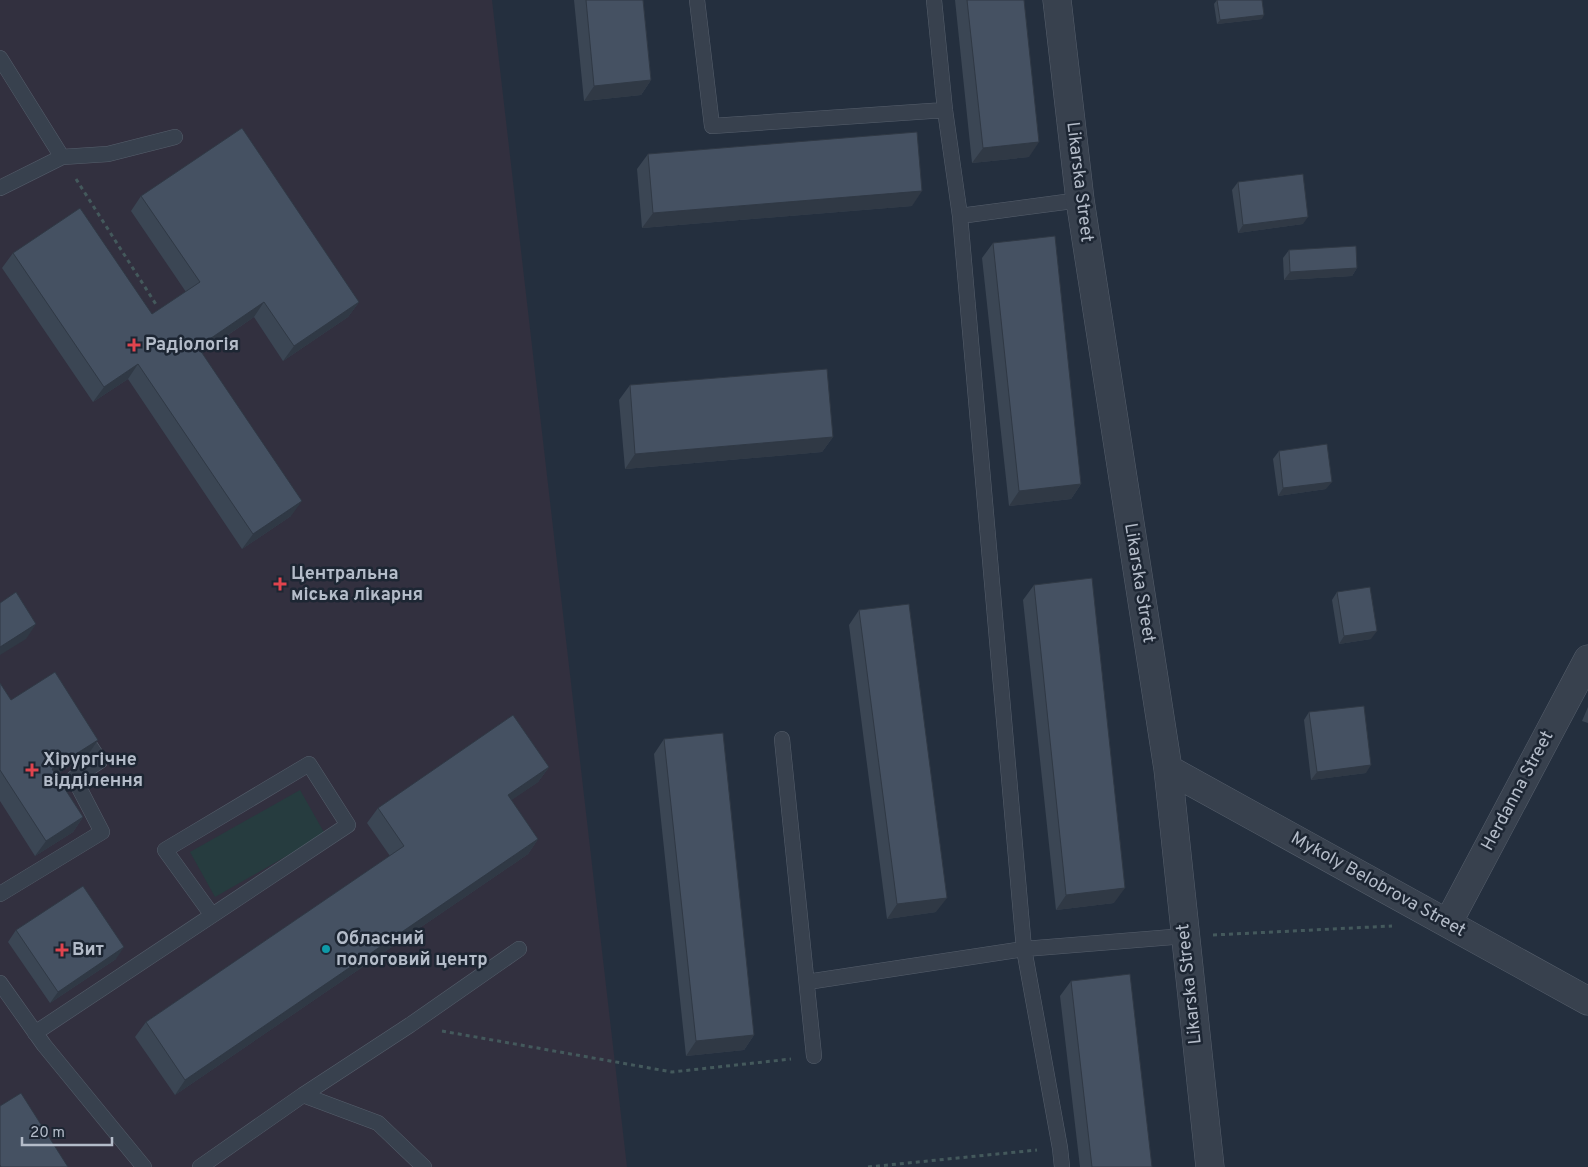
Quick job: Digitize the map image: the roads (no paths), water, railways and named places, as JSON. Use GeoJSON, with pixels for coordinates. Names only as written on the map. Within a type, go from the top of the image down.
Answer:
{"type":"FeatureCollection","features":[{"type":"Feature","properties":{"kind":"street","name":"Likarska Street"},"geometry":{"type":"LineString","coordinates":[[1057,0],[1080,200],[1168,769],[1210,1167]]}},
{"type":"Feature","properties":{"kind":"street","name":"Herdanna Street"},"geometry":{"type":"LineString","coordinates":[[1448,924],[1588,660]]}},
{"type":"Feature","properties":{"kind":"street","name":"Mykoly Belobrova Street"},"geometry":{"type":"LineString","coordinates":[[1168,769],[1588,1001]]}},
{"type":"Feature","properties":{"kind":"lane"},"geometry":{"type":"LineString","coordinates":[[697,0],[712,126],[945,110]]}},
{"type":"Feature","properties":{"kind":"lane"},"geometry":{"type":"LineString","coordinates":[[934,0],[945,110],[960,216],[1024,949],[1062,1167]]}},
{"type":"Feature","properties":{"kind":"lane"},"geometry":{"type":"LineString","coordinates":[[0,58],[62,157]]}},
{"type":"Feature","properties":{"kind":"lane"},"geometry":{"type":"LineString","coordinates":[[0,188],[62,157],[108,154],[175,137]]}},
{"type":"Feature","properties":{"kind":"lane"},"geometry":{"type":"LineString","coordinates":[[960,216],[1080,200]]}},
{"type":"Feature","properties":{"kind":"lane"},"geometry":{"type":"LineString","coordinates":[[0,894],[102,832],[74,778],[100,761],[74,722]]}},
{"type":"Feature","properties":{"kind":"lane"},"geometry":{"type":"LineString","coordinates":[[782,739],[814,1056]]}},
{"type":"Feature","properties":{"kind":"lane"},"geometry":{"type":"LineString","coordinates":[[35,1033],[212,915],[348,824],[308,764],[165,850],[212,915]]}},
{"type":"Feature","properties":{"kind":"lane"},"geometry":{"type":"LineString","coordinates":[[807,982],[1024,949],[1185,936]]}},
{"type":"Feature","properties":{"kind":"lane"},"geometry":{"type":"LineString","coordinates":[[200,1167],[519,949]]}},
{"type":"Feature","properties":{"kind":"lane"},"geometry":{"type":"LineString","coordinates":[[0,983],[35,1033],[144,1167]]}},
{"type":"Feature","properties":{"kind":"lane"},"geometry":{"type":"LineString","coordinates":[[303,1095],[378,1123],[424,1167]]}},
{"type":"Feature","properties":{"kind":"place","name":"Радіологія"},"geometry":{"type":"Point","coordinates":[134,345]}},
{"type":"Feature","properties":{"kind":"place","name":"Центральна міська лікарня"},"geometry":{"type":"Point","coordinates":[280,584]}},
{"type":"Feature","properties":{"kind":"place","name":"Хірургічне відділення"},"geometry":{"type":"Point","coordinates":[32,770]}},
{"type":"Feature","properties":{"kind":"place","name":"Обласний пологовий центр"},"geometry":{"type":"Point","coordinates":[326,949]}},
{"type":"Feature","properties":{"kind":"place","name":"Вит"},"geometry":{"type":"Point","coordinates":[62,950]}}]}
